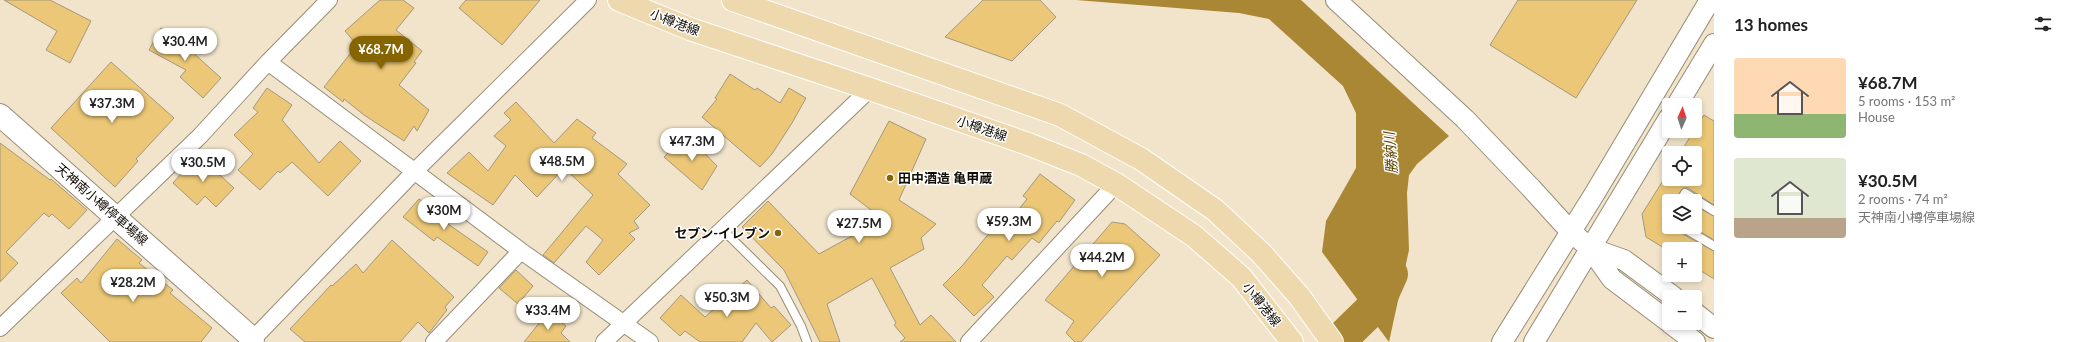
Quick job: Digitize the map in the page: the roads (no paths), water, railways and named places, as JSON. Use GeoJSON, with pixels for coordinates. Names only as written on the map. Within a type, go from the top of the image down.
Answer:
{"type":"FeatureCollection","features":[{"type":"Feature","properties":{"kind":"main road","name":"小樽港線"},"geometry":{"type":"LineString","coordinates":[[619,0],[690,29],[870,89],[1028,144],[1082,165],[1116,184],[1194,236],[1240,277],[1288,336]]}},
{"type":"Feature","properties":{"kind":"main road"},"geometry":{"type":"LineString","coordinates":[[733,0],[1060,115],[1141,159],[1215,210],[1261,253],[1299,296],[1332,342]]}},
{"type":"Feature","properties":{"kind":"main road","name":"天神南小樽停車場線"},"geometry":{"type":"LineString","coordinates":[[0,115],[116,216],[254,341]]}},
{"type":"Feature","properties":{"kind":"street"},"geometry":{"type":"LineString","coordinates":[[0,328],[200,136],[268,62],[329,0]]}},
{"type":"Feature","properties":{"kind":"street"},"geometry":{"type":"LineString","coordinates":[[254,341],[414,172],[588,0]]}},
{"type":"Feature","properties":{"kind":"street"},"geometry":{"type":"LineString","coordinates":[[1336,0],[1465,119],[1531,188],[1570,232],[1590,248],[1612,279],[1662,318]]}},
{"type":"Feature","properties":{"kind":"street"},"geometry":{"type":"LineString","coordinates":[[1502,342],[1710,0]]}},
{"type":"Feature","properties":{"kind":"street"},"geometry":{"type":"LineString","coordinates":[[1681,98],[1714,44]]}},
{"type":"Feature","properties":{"kind":"street"},"geometry":{"type":"LineString","coordinates":[[268,62],[521,252],[650,342]]}},
{"type":"Feature","properties":{"kind":"street"},"geometry":{"type":"LineString","coordinates":[[604,342],[870,89]]}},
{"type":"Feature","properties":{"kind":"street"},"geometry":{"type":"LineString","coordinates":[[1534,342],[1662,130]]}},
{"type":"Feature","properties":{"kind":"street"},"geometry":{"type":"LineString","coordinates":[[969,342],[1116,184]]}},
{"type":"Feature","properties":{"kind":"street"},"geometry":{"type":"LineString","coordinates":[[1590,248],[1624,260],[1665,290]]}},
{"type":"Feature","properties":{"kind":"street"},"geometry":{"type":"LineString","coordinates":[[434,342],[521,252]]}},
{"type":"Feature","properties":{"kind":"street"},"geometry":{"type":"LineString","coordinates":[[1702,319],[1714,328]]}},
{"type":"Feature","properties":{"kind":"street"},"geometry":{"type":"LineString","coordinates":[[1679,330],[1695,342]]}},
{"type":"Feature","properties":{"kind":"lane"},"geometry":{"type":"LineString","coordinates":[[1702,204],[1714,211]]}},
{"type":"Feature","properties":{"kind":"lane"},"geometry":{"type":"LineString","coordinates":[[722,229],[780,286],[801,326],[807,342]]}},
{"type":"Feature","properties":{"kind":"lane"},"geometry":{"type":"LineString","coordinates":[[1694,234],[1714,246]]}},
{"type":"Feature","properties":{"kind":"water"},"geometry":{"type":"Polygon","coordinates":[[[1076,0],[1301,0],[1449,136],[1417,164],[1409,175],[1407,193],[1409,250],[1389,342],[1322,252],[1326,221],[1356,168],[1356,113],[1343,86],[1269,19],[1239,13],[1076,0]]]}},
{"type":"Feature","properties":{"kind":"waterway","name":"勝納川"},"geometry":{"type":"LineString","coordinates":[[1338,342],[1378,303],[1391,274]]}},
{"type":"Feature","properties":{"kind":"place","name":"田中酒造 亀甲蔵"},"geometry":{"type":"Point","coordinates":[890,178]}},
{"type":"Feature","properties":{"kind":"place","name":"セブン-イレブン"},"geometry":{"type":"Point","coordinates":[778,233]}}]}
